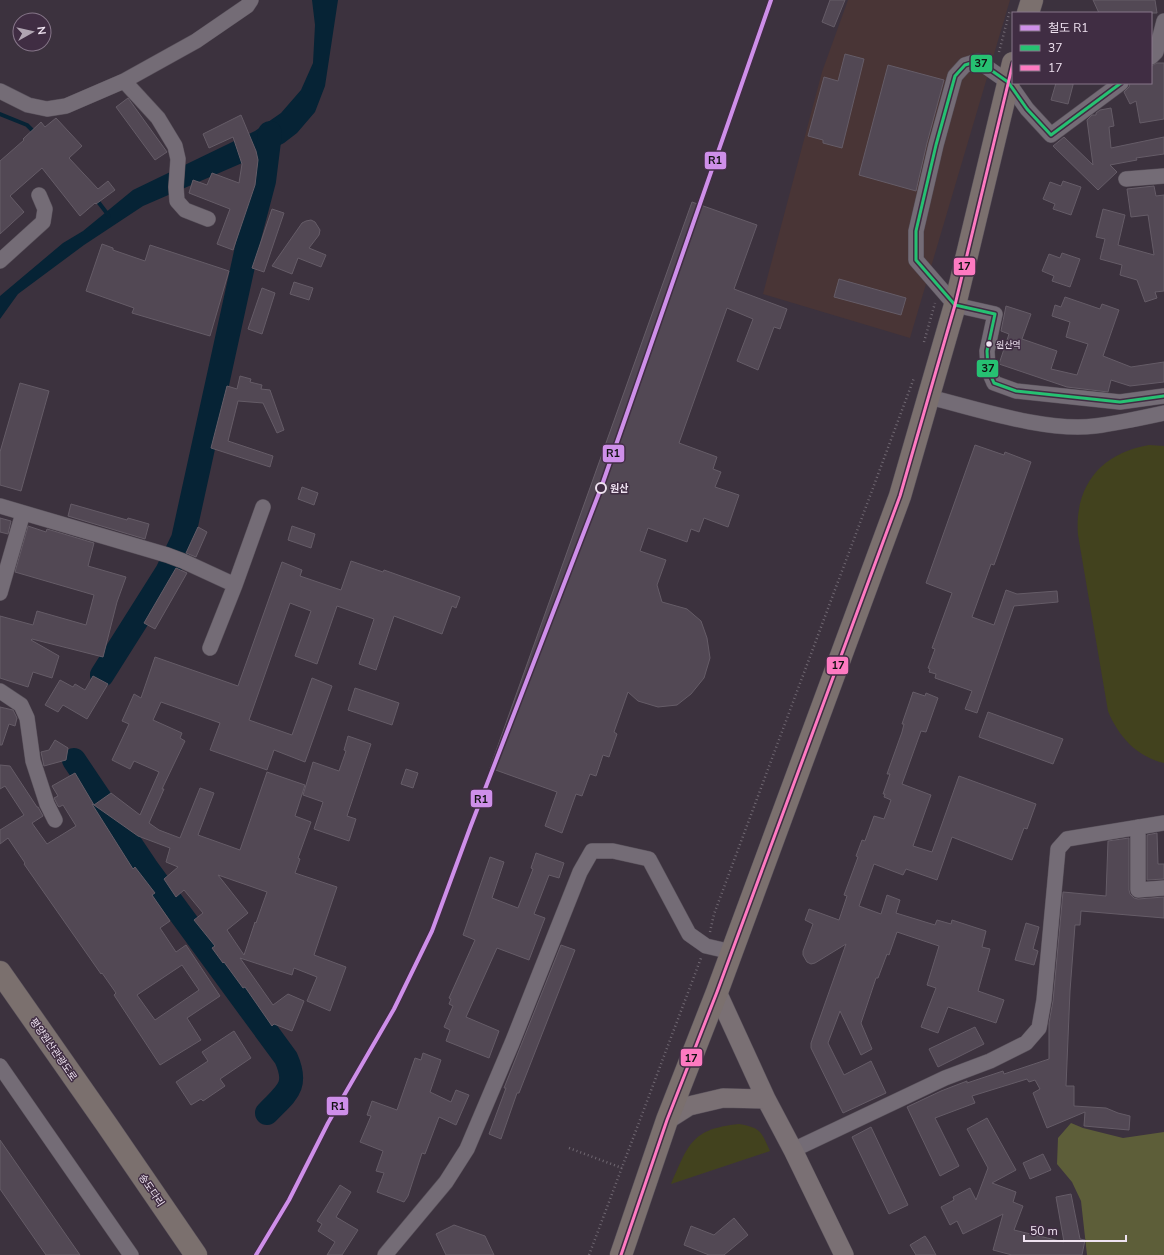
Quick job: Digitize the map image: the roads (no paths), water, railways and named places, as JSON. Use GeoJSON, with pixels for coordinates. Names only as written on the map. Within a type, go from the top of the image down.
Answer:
{"type":"FeatureCollection","features":[{"type":"Feature","properties":{"kind":"highway"},"geometry":{"type":"LineString","coordinates":[[1019,10],[1032,0]]}},
{"type":"Feature","properties":{"kind":"highway"},"geometry":{"type":"LineString","coordinates":[[620,1255],[667,1120],[732,952],[900,496],[955,305],[1005,73]]}},
{"type":"Feature","properties":{"kind":"highway","name":"평양원산관광도로"},"geometry":{"type":"LineString","coordinates":[[0,972],[107,1125]]}},
{"type":"Feature","properties":{"kind":"highway","name":"송도다리"},"geometry":{"type":"LineString","coordinates":[[107,1125],[196,1255]]}},
{"type":"Feature","properties":{"kind":"main road"},"geometry":{"type":"LineString","coordinates":[[717,992],[766,1099],[793,1150],[844,1255]]}},
{"type":"Feature","properties":{"kind":"main road"},"geometry":{"type":"LineString","coordinates":[[667,1120],[689,1106],[723,1098],[766,1099]]}},
{"type":"Feature","properties":{"kind":"street"},"geometry":{"type":"LineString","coordinates":[[0,91],[28,104],[46,109],[66,106],[129,86],[247,6],[252,0]]}},
{"type":"Feature","properties":{"kind":"street"},"geometry":{"type":"LineString","coordinates":[[1152,56],[1156,52],[1164,21]]}},
{"type":"Feature","properties":{"kind":"street"},"geometry":{"type":"LineString","coordinates":[[1120,84],[1051,134],[1027,109],[1005,73],[978,61],[965,65],[955,76],[936,145],[916,230],[916,260],[955,305],[995,314],[987,351],[988,369],[994,383],[1016,391],[1120,402],[1164,396]]}},
{"type":"Feature","properties":{"kind":"street"},"geometry":{"type":"LineString","coordinates":[[129,86],[158,118],[176,146],[178,159],[176,187],[177,201],[185,210],[208,219]]}},
{"type":"Feature","properties":{"kind":"street"},"geometry":{"type":"LineString","coordinates":[[1126,179],[1164,176]]}},
{"type":"Feature","properties":{"kind":"street"},"geometry":{"type":"LineString","coordinates":[[0,261],[43,222],[45,209],[39,195]]}},
{"type":"Feature","properties":{"kind":"street"},"geometry":{"type":"LineString","coordinates":[[929,397],[1017,419],[1062,426],[1094,426],[1164,413]]}},
{"type":"Feature","properties":{"kind":"street"},"geometry":{"type":"LineString","coordinates":[[0,506],[167,555],[184,561],[235,585]]}},
{"type":"Feature","properties":{"kind":"street"},"geometry":{"type":"LineString","coordinates":[[210,648],[264,507]]}},
{"type":"Feature","properties":{"kind":"street"},"geometry":{"type":"LineString","coordinates":[[0,592],[23,513]]}},
{"type":"Feature","properties":{"kind":"street"},"geometry":{"type":"LineString","coordinates":[[0,691],[21,705],[27,718],[33,760],[47,804],[55,820]]}},
{"type":"Feature","properties":{"kind":"street"},"geometry":{"type":"LineString","coordinates":[[793,1150],[945,1078],[990,1061],[1026,1043],[1039,1028],[1044,1000],[1058,849],[1068,839],[1164,823]]}},
{"type":"Feature","properties":{"kind":"street"},"geometry":{"type":"LineString","coordinates":[[1138,827],[1138,890],[1164,888]]}},
{"type":"Feature","properties":{"kind":"street"},"geometry":{"type":"LineString","coordinates":[[385,1255],[446,1182],[467,1149],[512,1043],[580,872],[592,851],[613,851],[649,859],[689,934],[706,946],[732,952]]}},
{"type":"Feature","properties":{"kind":"street"},"geometry":{"type":"LineString","coordinates":[[0,1066],[131,1255]]}},
{"type":"Feature","properties":{"kind":"water"},"geometry":{"type":"Polygon","coordinates":[[[312,0],[338,0],[325,86],[315,112],[297,133],[284,143],[265,153],[143,206],[84,245],[18,294],[0,319],[0,296],[63,243],[83,231],[133,190],[255,131],[281,113],[301,90],[313,63],[315,25],[312,0]]]}},
{"type":"Feature","properties":{"kind":"waterway"},"geometry":{"type":"LineString","coordinates":[[0,114],[27,125],[36,134]]}},
{"type":"Feature","properties":{"kind":"waterway"},"geometry":{"type":"LineString","coordinates":[[102,675],[167,572],[183,539],[250,234],[264,181],[270,133]]}},
{"type":"Feature","properties":{"kind":"waterway"},"geometry":{"type":"LineString","coordinates":[[96,199],[109,216]]}},
{"type":"Feature","properties":{"kind":"waterway"},"geometry":{"type":"LineString","coordinates":[[74,760],[146,867],[286,1058],[290,1068],[291,1083],[285,1094],[267,1113]]}},
{"type":"Feature","properties":{"kind":"rail line","name":"R1"},"geometry":{"type":"LineString","coordinates":[[256,1255],[289,1200],[328,1123],[394,1009],[432,931],[470,828],[601,488],[771,0]]}},
{"type":"Feature","properties":{"kind":"place","name":"원산역"},"geometry":{"type":"Point","coordinates":[989,344]}},
{"type":"Feature","properties":{"kind":"place","name":"원산"},"geometry":{"type":"Point","coordinates":[601,488]}}]}
